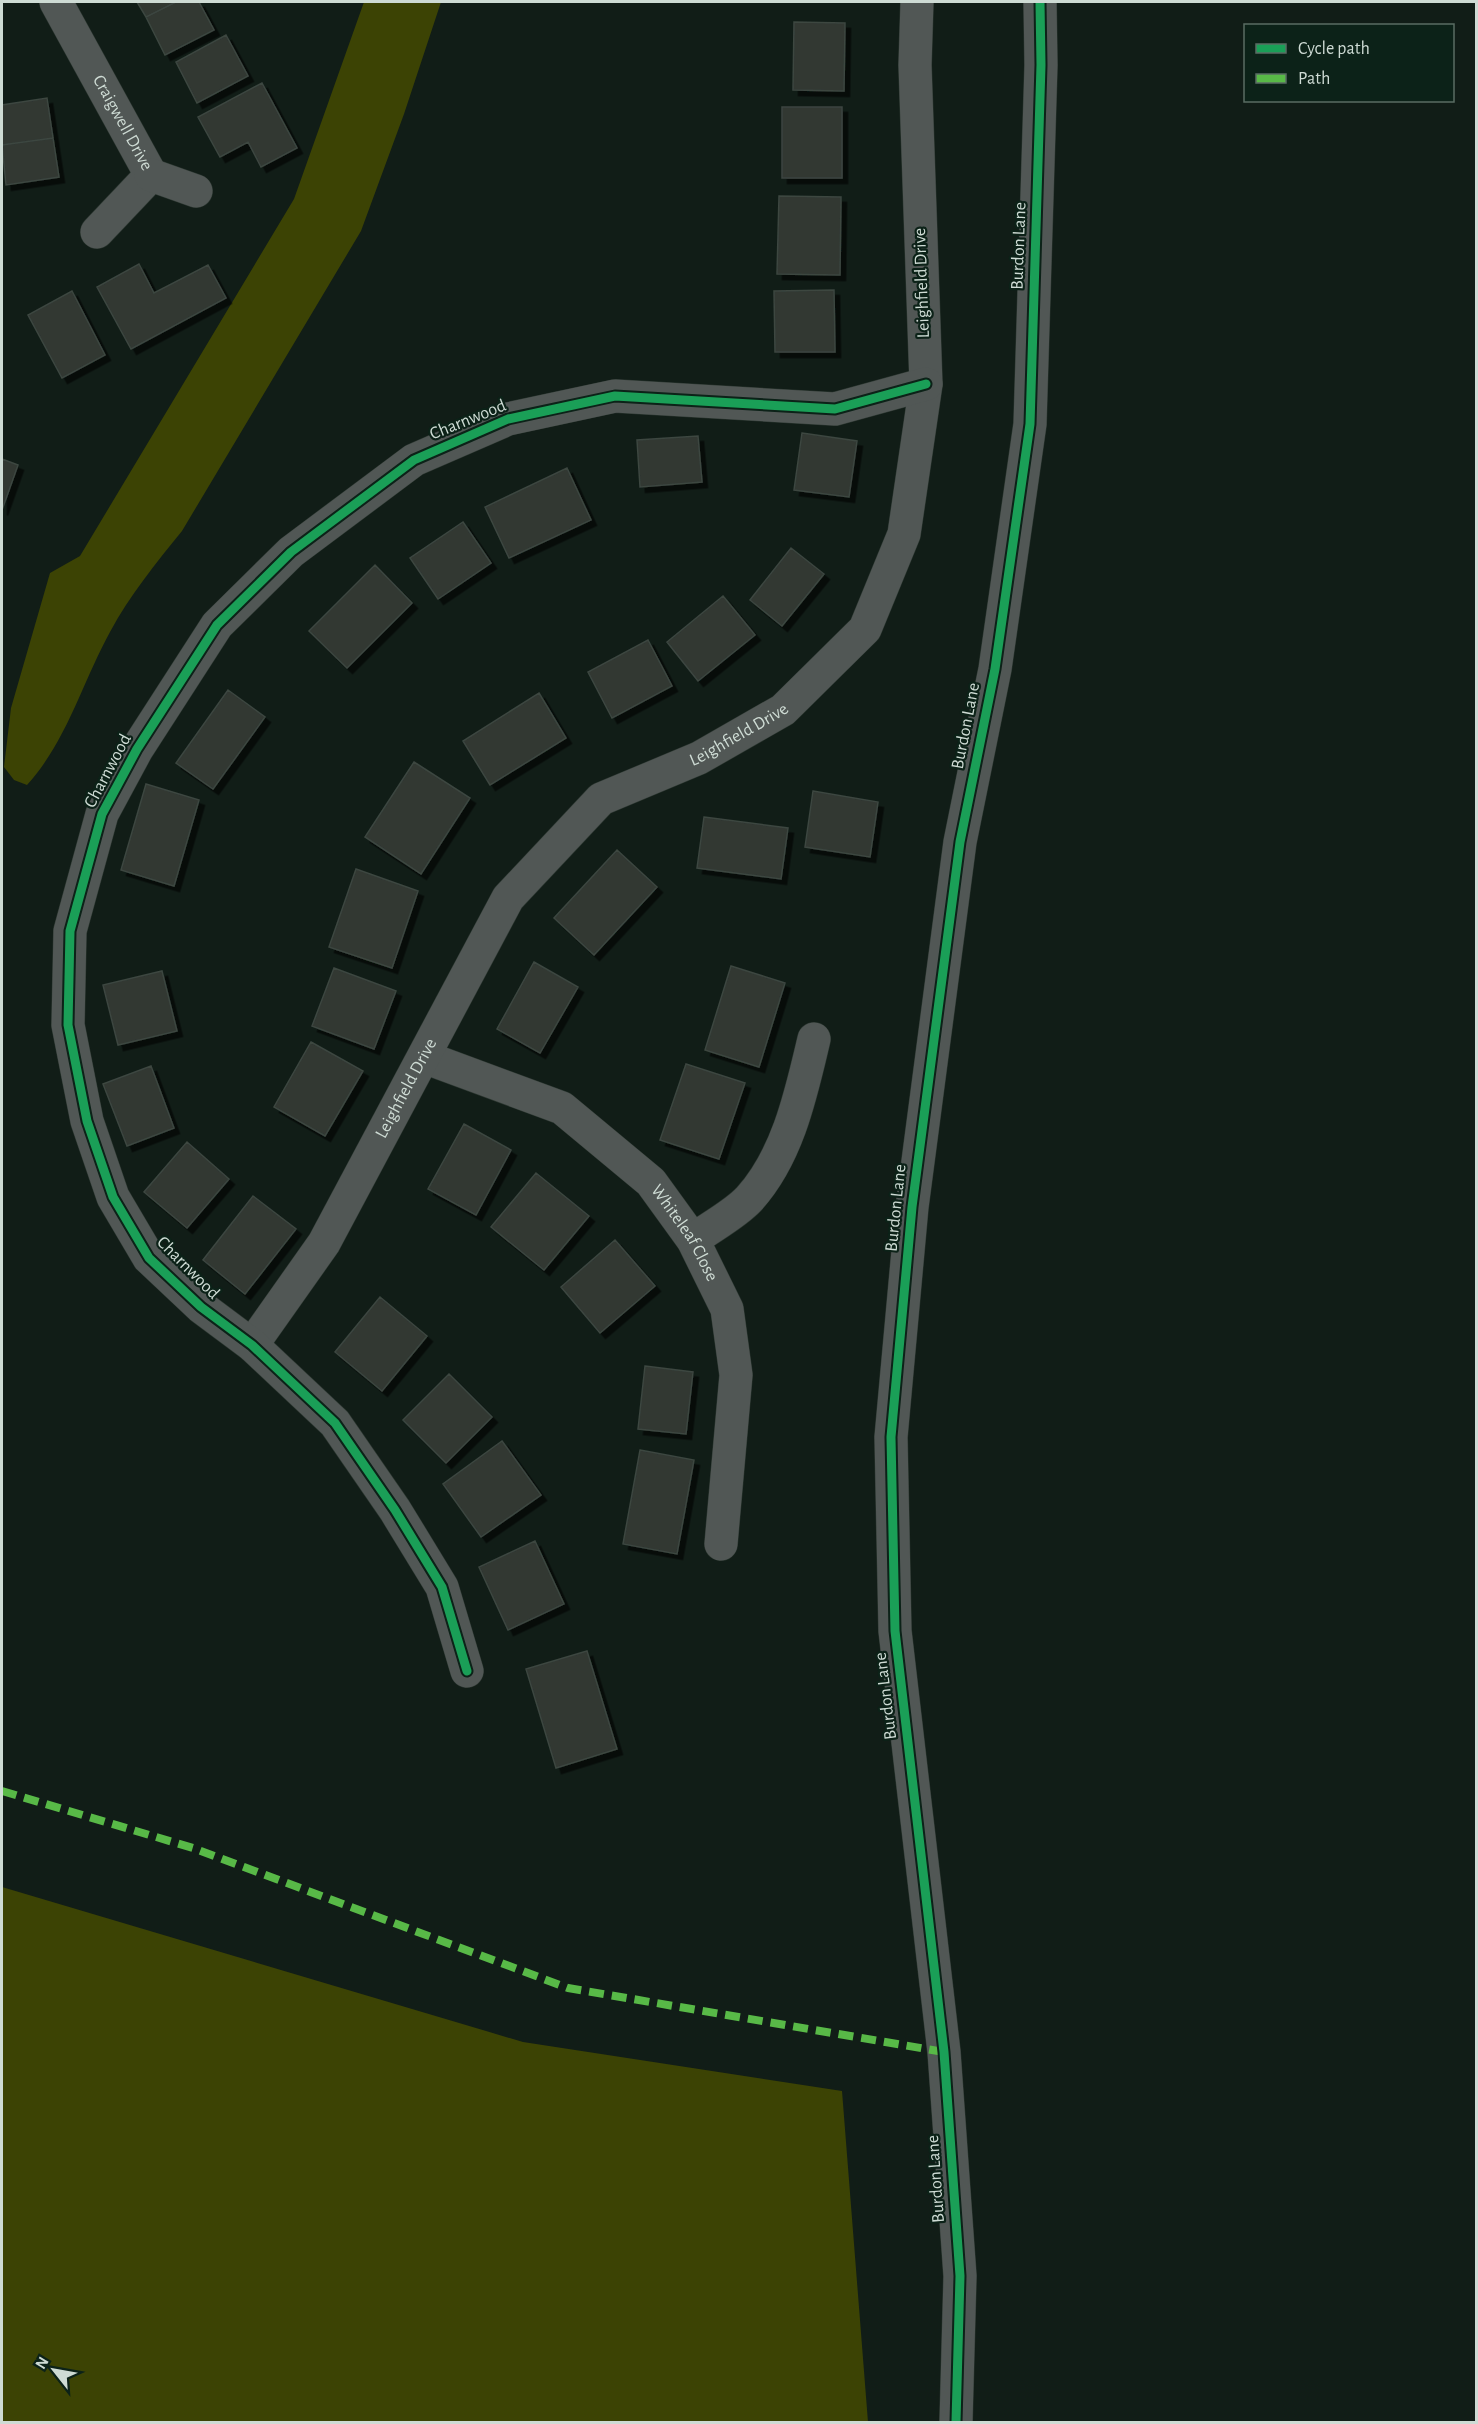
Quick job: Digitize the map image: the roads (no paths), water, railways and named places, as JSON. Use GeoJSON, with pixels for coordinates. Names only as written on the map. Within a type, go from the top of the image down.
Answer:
{"type":"FeatureCollection","features":[{"type":"Feature","properties":{"kind":"street","name":"Craigwell Drive"},"geometry":{"type":"LineString","coordinates":[[56,2],[151,175],[97,232]]}},
{"type":"Feature","properties":{"kind":"street","name":"Leighfield Drive"},"geometry":{"type":"LineString","coordinates":[[252,1345],[324,1243],[508,898],[601,799],[699,758],[783,710],[865,629],[904,534],[926,384],[915,65],[917,2]]}},
{"type":"Feature","properties":{"kind":"street","name":"Burdon Lane"},"geometry":{"type":"LineString","coordinates":[[956,2422],[959,2264],[944,2052],[895,1631],[891,1437],[912,1207],[960,842],[995,669],[1030,424],[1041,65],[1040,2]]}},
{"type":"Feature","properties":{"kind":"street"},"geometry":{"type":"LineString","coordinates":[[151,175],[196,191]]}},
{"type":"Feature","properties":{"kind":"street","name":"Charnwood"},"geometry":{"type":"LineString","coordinates":[[467,1671],[442,1587],[395,1510],[335,1423],[252,1345],[201,1307],[149,1258],[113,1197],[87,1121],[68,1025],[70,931],[102,814],[136,749],[217,625],[291,552],[414,460],[508,419],[615,396],[835,410],[926,384]]}},
{"type":"Feature","properties":{"kind":"street"},"geometry":{"type":"LineString","coordinates":[[693,1240],[748,1200],[772,1165],[799,1104],[813,1039]]}},
{"type":"Feature","properties":{"kind":"street","name":"Whiteleaf Close"},"geometry":{"type":"LineString","coordinates":[[424,1057],[562,1108],[651,1182],[693,1240],[727,1309],[736,1375],[721,1544]]}}]}
